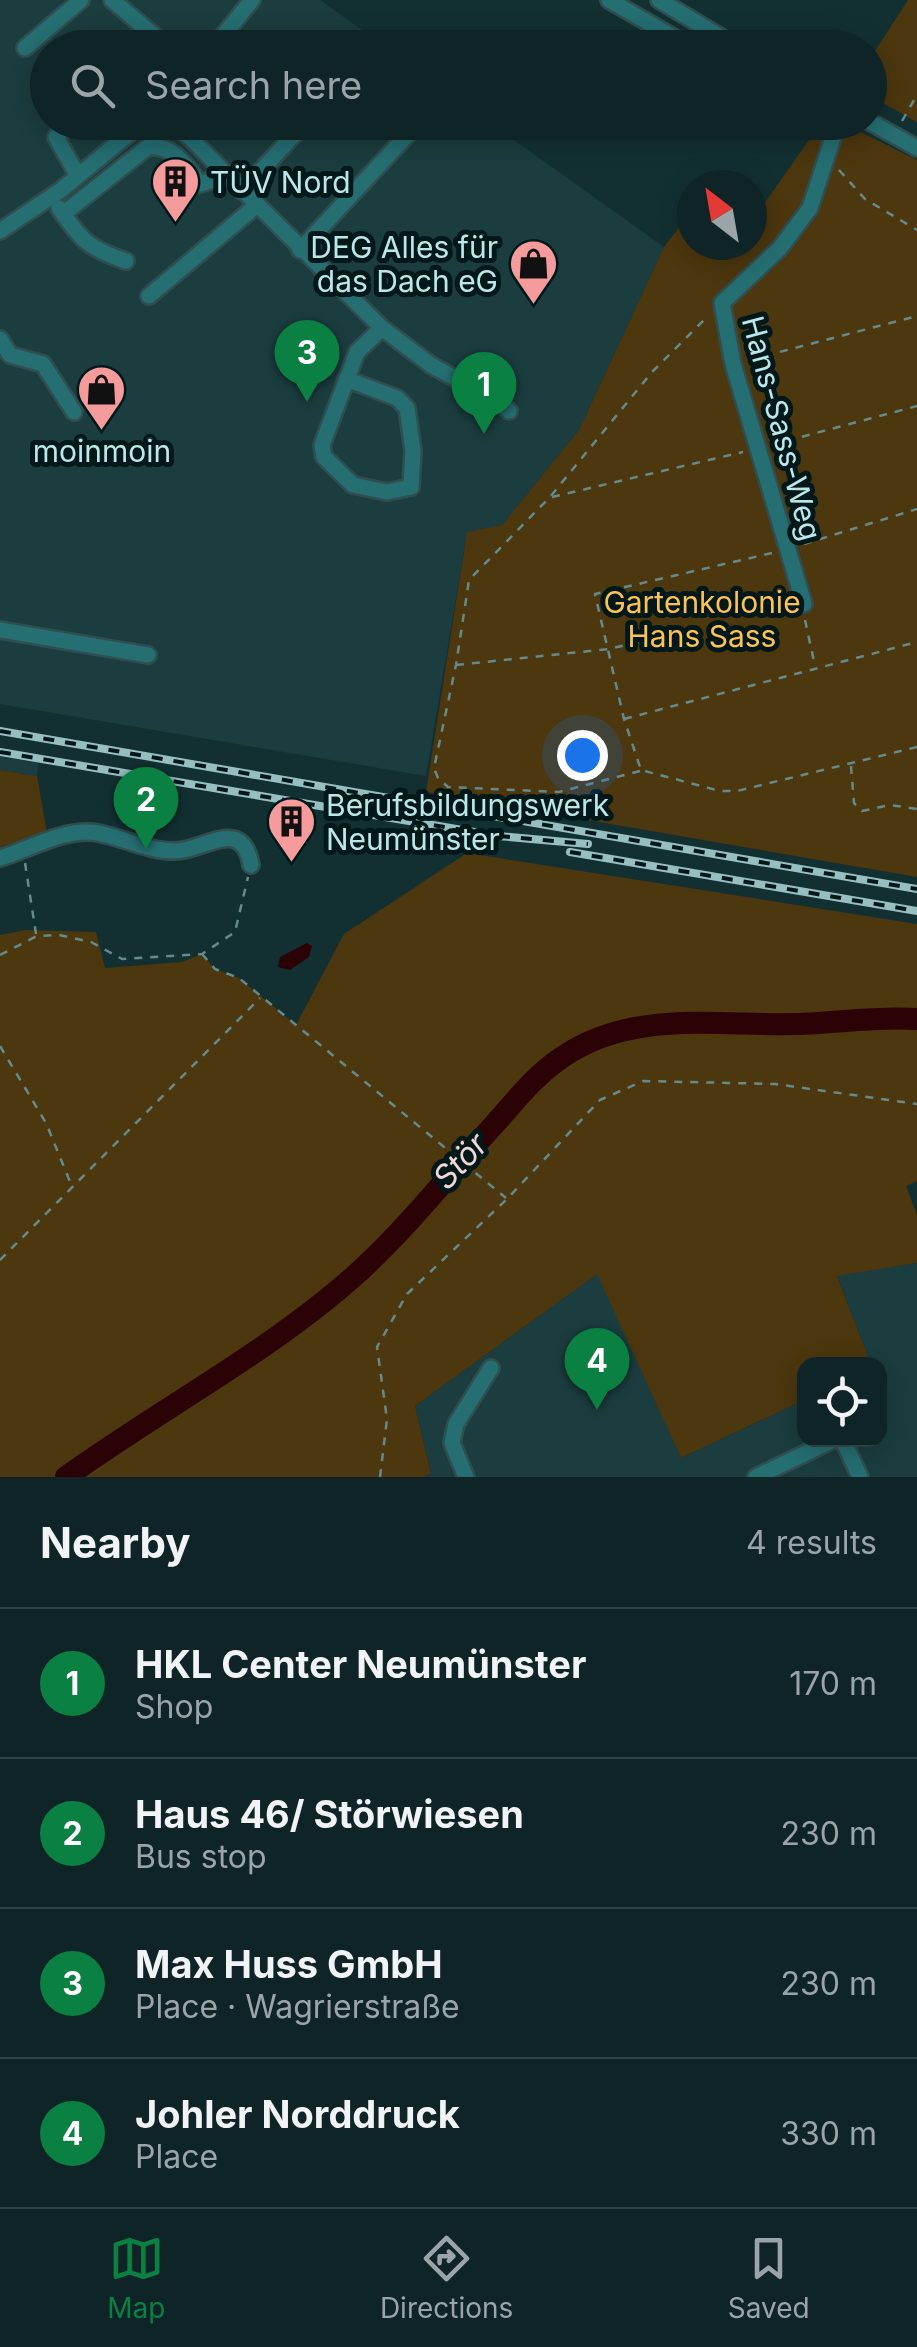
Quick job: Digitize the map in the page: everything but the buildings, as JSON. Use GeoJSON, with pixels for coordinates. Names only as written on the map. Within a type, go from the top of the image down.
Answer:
{"type":"FeatureCollection","features":[{"type":"Feature","properties":{"kind":"street"},"geometry":{"type":"LineString","coordinates":[[46,30],[80,0]]}},
{"type":"Feature","properties":{"kind":"street"},"geometry":{"type":"LineString","coordinates":[[112,0],[143,30]]}},
{"type":"Feature","properties":{"kind":"street"},"geometry":{"type":"LineString","coordinates":[[228,30],[252,0]]}},
{"type":"Feature","properties":{"kind":"street"},"geometry":{"type":"LineString","coordinates":[[609,0],[661,30]]}},
{"type":"Feature","properties":{"kind":"street"},"geometry":{"type":"LineString","coordinates":[[659,0],[709,30]]}},
{"type":"Feature","properties":{"kind":"street"},"geometry":{"type":"LineString","coordinates":[[25,48],[30,44]]}},
{"type":"Feature","properties":{"kind":"street"},"geometry":{"type":"LineString","coordinates":[[887,132],[917,148]]}},
{"type":"Feature","properties":{"kind":"street"},"geometry":{"type":"LineString","coordinates":[[58,140],[78,176]]}},
{"type":"Feature","properties":{"kind":"street"},"geometry":{"type":"LineString","coordinates":[[0,231],[51,197],[121,140]]}},
{"type":"Feature","properties":{"kind":"street"},"geometry":{"type":"LineString","coordinates":[[192,140],[382,328],[431,365],[458,380],[488,388],[509,411]]}},
{"type":"Feature","properties":{"kind":"street"},"geometry":{"type":"LineString","coordinates":[[242,191],[289,140]]}},
{"type":"Feature","properties":{"kind":"street"},"geometry":{"type":"LineString","coordinates":[[300,250],[402,140]]}},
{"type":"Feature","properties":{"kind":"street","name":"Hans-Sass-Weg"},"geometry":{"type":"LineString","coordinates":[[804,604],[756,449],[733,364],[722,303],[780,248],[810,208],[833,140]]}},
{"type":"Feature","properties":{"kind":"street"},"geometry":{"type":"LineString","coordinates":[[63,214],[148,148],[162,146],[173,151],[200,184],[210,181],[221,169]]}},
{"type":"Feature","properties":{"kind":"street"},"geometry":{"type":"LineString","coordinates":[[51,197],[83,242],[98,252],[126,261]]}},
{"type":"Feature","properties":{"kind":"street"},"geometry":{"type":"LineString","coordinates":[[150,296],[257,206]]}},
{"type":"Feature","properties":{"kind":"street"},"geometry":{"type":"LineString","coordinates":[[346,378],[397,398],[407,408],[413,451],[411,487],[387,492],[353,485],[324,457],[322,446],[346,378],[357,352],[382,328]]}},
{"type":"Feature","properties":{"kind":"street"},"geometry":{"type":"LineString","coordinates":[[0,340],[10,354],[43,364],[74,412]]}},
{"type":"Feature","properties":{"kind":"street"},"geometry":{"type":"LineString","coordinates":[[0,630],[148,655]]}},
{"type":"Feature","properties":{"kind":"street"},"geometry":{"type":"LineString","coordinates":[[0,858],[68,835],[94,832],[164,851],[182,851],[223,838],[234,839],[243,844],[251,865]]}},
{"type":"Feature","properties":{"kind":"street"},"geometry":{"type":"LineString","coordinates":[[466,1477],[452,1443],[456,1424],[491,1368]]}},
{"type":"Feature","properties":{"kind":"street"},"geometry":{"type":"LineString","coordinates":[[756,1477],[819,1447]]}},
{"type":"Feature","properties":{"kind":"street"},"geometry":{"type":"LineString","coordinates":[[846,1447],[860,1477]]}},
{"type":"Feature","properties":{"kind":"path"},"geometry":{"type":"LineString","coordinates":[[892,135],[917,95]]}},
{"type":"Feature","properties":{"kind":"path"},"geometry":{"type":"LineString","coordinates":[[828,158],[865,199],[917,230]]}},
{"type":"Feature","properties":{"kind":"path"},"geometry":{"type":"LineString","coordinates":[[722,303],[652,372],[550,497],[468,580],[456,665],[434,768],[438,778],[448,786],[558,792],[641,770],[720,791],[737,791],[917,747]]}},
{"type":"Feature","properties":{"kind":"path"},"geometry":{"type":"LineString","coordinates":[[733,364],[917,316]]}},
{"type":"Feature","properties":{"kind":"path"},"geometry":{"type":"LineString","coordinates":[[550,497],[917,406]]}},
{"type":"Feature","properties":{"kind":"path"},"geometry":{"type":"LineString","coordinates":[[641,770],[624,719],[595,594],[786,549],[917,509]]}},
{"type":"Feature","properties":{"kind":"path"},"geometry":{"type":"LineString","coordinates":[[804,604],[815,668]]}},
{"type":"Feature","properties":{"kind":"path"},"geometry":{"type":"LineString","coordinates":[[456,665],[609,649],[667,635]]}},
{"type":"Feature","properties":{"kind":"path"},"geometry":{"type":"LineString","coordinates":[[624,719],[917,642]]}},
{"type":"Feature","properties":{"kind":"path"},"geometry":{"type":"LineString","coordinates":[[851,764],[854,803],[862,811],[890,806],[917,810]]}},
{"type":"Feature","properties":{"kind":"path"},"geometry":{"type":"LineString","coordinates":[[23,852],[37,936]]}},
{"type":"Feature","properties":{"kind":"path"},"geometry":{"type":"LineString","coordinates":[[0,955],[37,936],[60,935],[91,942],[122,959],[202,954],[235,932],[251,865]]}},
{"type":"Feature","properties":{"kind":"path"},"geometry":{"type":"LineString","coordinates":[[202,954],[215,970],[240,978],[507,1199]]}},
{"type":"Feature","properties":{"kind":"path"},"geometry":{"type":"LineString","coordinates":[[0,1260],[261,997]]}},
{"type":"Feature","properties":{"kind":"path"},"geometry":{"type":"LineString","coordinates":[[0,1046],[46,1123],[72,1186]]}},
{"type":"Feature","properties":{"kind":"path"},"geometry":{"type":"LineString","coordinates":[[0,1066],[8,1060]]}},
{"type":"Feature","properties":{"kind":"path"},"geometry":{"type":"LineString","coordinates":[[380,1477],[387,1420],[377,1346],[407,1294],[507,1199],[600,1100],[643,1081],[774,1084],[917,1104]]}},
{"type":"Feature","properties":{"kind":"shaded area"},"geometry":{"type":"Polygon","coordinates":[[[0,0],[320,0],[362,30],[30,30],[30,140],[514,140],[664,247],[579,430],[502,525],[467,533],[426,776],[0,704],[0,0]]]}},
{"type":"Feature","properties":{"kind":"shaded area"},"geometry":{"type":"Polygon","coordinates":[[[0,756],[38,763],[37,776],[0,770],[0,756]]]}},
{"type":"Feature","properties":{"kind":"shaded area"},"geometry":{"type":"Polygon","coordinates":[[[307,943],[312,946],[309,957],[290,970],[278,967],[280,957],[307,943]]]}},
{"type":"Feature","properties":{"kind":"shaded area"},"geometry":{"type":"Polygon","coordinates":[[[917,1263],[917,1477],[424,1477],[431,1472],[415,1406],[598,1273],[681,1458],[797,1403],[797,1447],[887,1447],[887,1357],[868,1357],[837,1275],[917,1263]]]}},
{"type":"Feature","properties":{"kind":"green space"},"geometry":{"type":"Polygon","coordinates":[[[908,0],[917,0],[917,122],[887,105],[887,33],[908,0]]]}},
{"type":"Feature","properties":{"kind":"green space","name":"Gartenkolonie Hans Sass"},"geometry":{"type":"Polygon","coordinates":[[[809,140],[876,140],[917,160],[917,877],[426,792],[467,532],[502,525],[579,430],[664,247],[677,230],[677,260],[767,260],[767,200],[809,140]]]}},
{"type":"Feature","properties":{"kind":"green space"},"geometry":{"type":"Polygon","coordinates":[[[0,770],[37,776],[47,833],[0,847],[0,770]]]}},
{"type":"Feature","properties":{"kind":"green space"},"geometry":{"type":"Polygon","coordinates":[[[467,853],[917,924],[917,1181],[906,1186],[917,1215],[917,1263],[837,1276],[868,1357],[797,1357],[797,1403],[681,1458],[597,1274],[415,1406],[431,1473],[424,1477],[0,1477],[0,935],[26,930],[96,932],[105,968],[182,962],[202,954],[215,969],[239,978],[296,1025],[344,934],[467,853]]]}},
{"type":"Feature","properties":{"kind":"waterway","name":"Stör"},"geometry":{"type":"LineString","coordinates":[[66,1477],[285,1331],[352,1278],[407,1224],[533,1082],[551,1065],[588,1043],[616,1032],[675,1023],[917,1019]]}},
{"type":"Feature","properties":{"kind":"railway"},"geometry":{"type":"LineString","coordinates":[[0,731],[917,889]]}},
{"type":"Feature","properties":{"kind":"railway"},"geometry":{"type":"LineString","coordinates":[[0,752],[498,836],[588,844]]}},
{"type":"Feature","properties":{"kind":"railway"},"geometry":{"type":"LineString","coordinates":[[570,852],[917,911]]}},
{"type":"Feature","properties":{"kind":"place","name":"TÜV Nord"},"geometry":{"type":"Point","coordinates":[175,224]}},
{"type":"Feature","properties":{"kind":"place","name":"DEG Alles für das Dach eG"},"geometry":{"type":"Point","coordinates":[533,306]}},
{"type":"Feature","properties":{"kind":"place","name":"Max Huss GmbH"},"geometry":{"type":"Point","coordinates":[307,402]}},
{"type":"Feature","properties":{"kind":"place","name":"moinmoin"},"geometry":{"type":"Point","coordinates":[102,432]}},
{"type":"Feature","properties":{"kind":"place","name":"HKL Center Neumünster"},"geometry":{"type":"Point","coordinates":[484,434]}},
{"type":"Feature","properties":{"kind":"place","name":"Haus 46/ Störwiesen"},"geometry":{"type":"Point","coordinates":[146,849]}},
{"type":"Feature","properties":{"kind":"place","name":"Berufsbildungswerk Neumünster"},"geometry":{"type":"Point","coordinates":[291,864]}},
{"type":"Feature","properties":{"kind":"place","name":"Johler Norddruck"},"geometry":{"type":"Point","coordinates":[597,1410]}}]}
